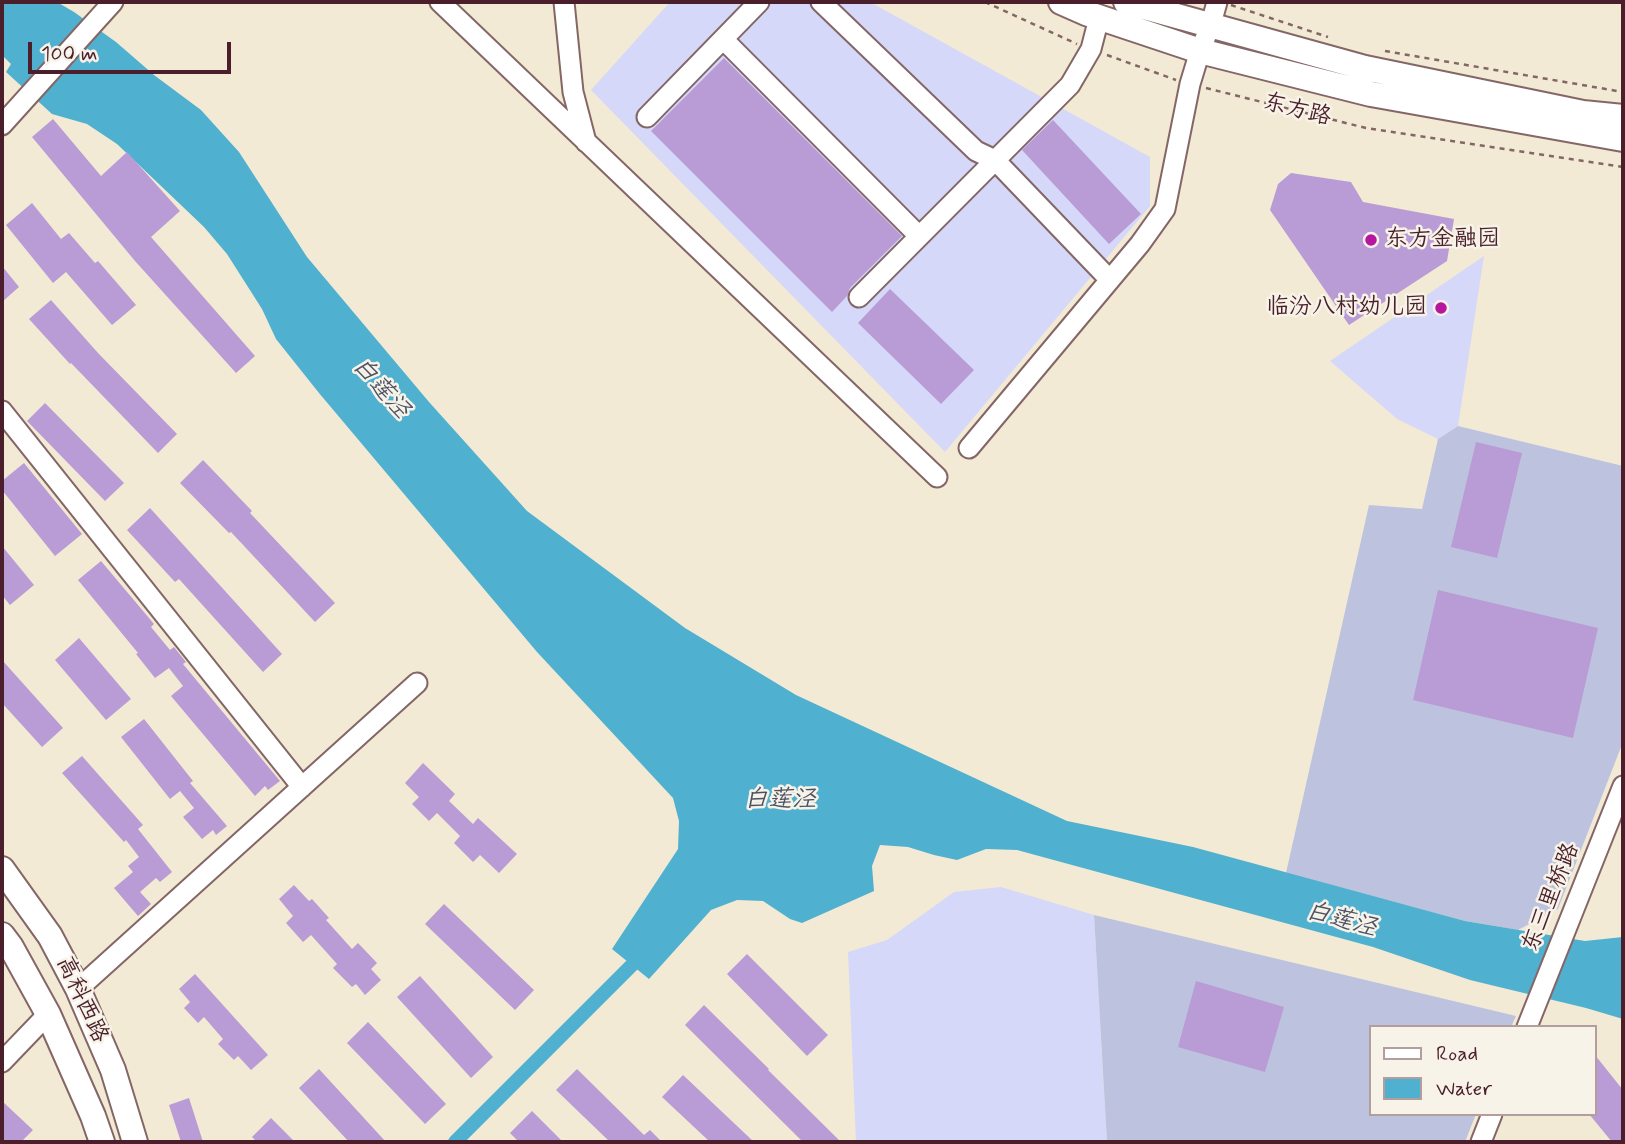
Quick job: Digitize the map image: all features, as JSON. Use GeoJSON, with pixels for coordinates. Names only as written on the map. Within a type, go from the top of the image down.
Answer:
{"type":"FeatureCollection","features":[{"type":"Feature","properties":{"kind":"main road","name":"东方路"},"geometry":{"type":"LineString","coordinates":[[1061,2],[1099,18],[1200,51],[1371,94],[1623,139]]}},
{"type":"Feature","properties":{"kind":"main road"},"geometry":{"type":"LineString","coordinates":[[1126,2],[1216,9],[1365,68],[1583,113],[1623,117]]}},
{"type":"Feature","properties":{"kind":"main road","name":"高科西路"},"geometry":{"type":"LineString","coordinates":[[2,869],[50,936],[78,989],[113,1070],[135,1142]]}},
{"type":"Feature","properties":{"kind":"main road","name":"高科西路"},"geometry":{"type":"LineString","coordinates":[[2,935],[48,1014],[102,1142]]}},
{"type":"Feature","properties":{"kind":"street"},"geometry":{"type":"LineString","coordinates":[[440,2],[937,477]]}},
{"type":"Feature","properties":{"kind":"street"},"geometry":{"type":"LineString","coordinates":[[564,2],[573,92],[586,142]]}},
{"type":"Feature","properties":{"kind":"street"},"geometry":{"type":"LineString","coordinates":[[647,117],[759,2]]}},
{"type":"Feature","properties":{"kind":"street"},"geometry":{"type":"LineString","coordinates":[[821,2],[976,151],[995,160],[1110,280]]}},
{"type":"Feature","properties":{"kind":"street"},"geometry":{"type":"LineString","coordinates":[[2,125],[110,5]]}},
{"type":"Feature","properties":{"kind":"street"},"geometry":{"type":"LineString","coordinates":[[969,448],[1140,244],[1165,209],[1190,84],[1216,9]]}},
{"type":"Feature","properties":{"kind":"street"},"geometry":{"type":"LineString","coordinates":[[859,297],[1070,85],[1090,49],[1099,18]]}},
{"type":"Feature","properties":{"kind":"street"},"geometry":{"type":"LineString","coordinates":[[723,39],[919,236]]}},
{"type":"Feature","properties":{"kind":"street"},"geometry":{"type":"LineString","coordinates":[[2,411],[302,787]]}},
{"type":"Feature","properties":{"kind":"street"},"geometry":{"type":"LineString","coordinates":[[78,989],[417,683]]}},
{"type":"Feature","properties":{"kind":"street","name":"东三里桥路"},"geometry":{"type":"LineString","coordinates":[[1529,1023],[1623,786]]}},
{"type":"Feature","properties":{"kind":"street"},"geometry":{"type":"LineString","coordinates":[[2,1062],[48,1014]]}},
{"type":"Feature","properties":{"kind":"street"},"geometry":{"type":"LineString","coordinates":[[1480,1142],[1491,1116]]}},
{"type":"Feature","properties":{"kind":"path","name":"东方路"},"geometry":{"type":"LineString","coordinates":[[985,2],[1090,49],[1190,84],[1366,128],[1623,167]]}},
{"type":"Feature","properties":{"kind":"path"},"geometry":{"type":"LineString","coordinates":[[1216,9],[1334,39]]}},
{"type":"Feature","properties":{"kind":"path"},"geometry":{"type":"LineString","coordinates":[[1386,52],[1623,92]]}},
{"type":"Feature","properties":{"kind":"shaded area"},"geometry":{"type":"Polygon","coordinates":[[[670,2],[870,2],[1150,157],[1150,206],[945,452],[591,90],[670,2]]]}},
{"type":"Feature","properties":{"kind":"shaded area","name":"临汾八村幼儿园"},"geometry":{"type":"Polygon","coordinates":[[[1484,256],[1458,426],[1438,439],[1397,419],[1330,361],[1484,256]]]}},
{"type":"Feature","properties":{"kind":"shaded area"},"geometry":{"type":"Polygon","coordinates":[[[1458,426],[1623,466],[1623,742],[1558,909],[1518,930],[1465,921],[1286,873],[1369,505],[1422,509],[1438,439],[1458,426]]]}},
{"type":"Feature","properties":{"kind":"shaded area"},"geometry":{"type":"Polygon","coordinates":[[[1001,887],[1094,915],[1107,1142],[856,1142],[848,952],[887,940],[954,892],[1001,887]]]}},
{"type":"Feature","properties":{"kind":"shaded area"},"geometry":{"type":"Polygon","coordinates":[[[1094,915],[1516,1016],[1512,1025],[1370,1025],[1370,1116],[1475,1116],[1465,1142],[1107,1142],[1094,915]]]}},
{"type":"Feature","properties":{"kind":"water","name":"白莲泾"},"geometry":{"type":"Polygon","coordinates":[[[2,2],[57,2],[116,42],[201,110],[239,152],[307,257],[429,402],[527,511],[685,628],[796,695],[1067,821],[1193,847],[1465,921],[1585,941],[1623,937],[1623,1019],[1470,980],[1373,947],[1017,850],[986,849],[957,860],[908,847],[880,845],[872,866],[874,891],[802,923],[790,919],[763,901],[737,900],[711,910],[649,979],[612,949],[678,849],[679,821],[673,798],[537,652],[319,393],[276,339],[262,309],[227,254],[204,227],[117,144],[87,124],[52,114],[6,72],[11,64],[2,55],[2,2]]]}},
{"type":"Feature","properties":{"kind":"building"},"geometry":{"type":"Polygon","coordinates":[[[724,58],[902,236],[850,288],[847,296],[832,312],[651,131],[724,58]]]}},
{"type":"Feature","properties":{"kind":"building"},"geometry":{"type":"Polygon","coordinates":[[[53,119],[101,176],[127,152],[180,211],[151,237],[255,356],[236,373],[135,261],[32,137],[53,119]]]}},
{"type":"Feature","properties":{"kind":"building"},"geometry":{"type":"Polygon","coordinates":[[[1053,120],[1141,214],[1109,244],[1022,150],[1053,120]]]}},
{"type":"Feature","properties":{"kind":"building","name":"东方金融园"},"geometry":{"type":"Polygon","coordinates":[[[1291,173],[1351,182],[1363,202],[1454,219],[1447,261],[1349,325],[1270,210],[1278,184],[1291,173]]]}},
{"type":"Feature","properties":{"kind":"building"},"geometry":{"type":"Polygon","coordinates":[[[32,203],[61,239],[69,233],[95,263],[98,261],[136,305],[112,325],[66,272],[53,283],[6,225],[32,203]]]}},
{"type":"Feature","properties":{"kind":"building"},"geometry":{"type":"Polygon","coordinates":[[[2,266],[19,287],[2,302],[2,266]]]}},
{"type":"Feature","properties":{"kind":"building"},"geometry":{"type":"Polygon","coordinates":[[[890,289],[974,370],[941,404],[858,323],[890,289]]]}},
{"type":"Feature","properties":{"kind":"building"},"geometry":{"type":"Polygon","coordinates":[[[51,300],[177,434],[158,453],[29,319],[51,300]]]}},
{"type":"Feature","properties":{"kind":"building"},"geometry":{"type":"Polygon","coordinates":[[[45,403],[124,483],[105,501],[27,421],[45,403]]]}},
{"type":"Feature","properties":{"kind":"building"},"geometry":{"type":"Polygon","coordinates":[[[1476,442],[1522,453],[1497,558],[1451,547],[1476,442]]]}},
{"type":"Feature","properties":{"kind":"building"},"geometry":{"type":"Polygon","coordinates":[[[203,460],[335,603],[315,622],[231,532],[229,533],[180,483],[203,460]]]}},
{"type":"Feature","properties":{"kind":"building"},"geometry":{"type":"Polygon","coordinates":[[[24,463],[82,534],[55,556],[2,490],[2,481],[24,463]]]}},
{"type":"Feature","properties":{"kind":"building"},"geometry":{"type":"Polygon","coordinates":[[[150,508],[282,654],[263,672],[179,579],[175,582],[127,530],[150,508]]]}},
{"type":"Feature","properties":{"kind":"building"},"geometry":{"type":"Polygon","coordinates":[[[2,546],[34,585],[10,605],[2,595],[2,546]]]}},
{"type":"Feature","properties":{"kind":"building"},"geometry":{"type":"Polygon","coordinates":[[[101,561],[154,624],[151,627],[170,650],[174,647],[186,662],[183,664],[280,781],[268,790],[265,786],[255,796],[171,696],[183,686],[169,668],[155,678],[78,580],[101,561]]]}},
{"type":"Feature","properties":{"kind":"building"},"geometry":{"type":"Polygon","coordinates":[[[1438,590],[1598,628],[1573,738],[1413,700],[1438,590]]]}},
{"type":"Feature","properties":{"kind":"building"},"geometry":{"type":"Polygon","coordinates":[[[79,638],[131,699],[106,720],[55,660],[79,638]]]}},
{"type":"Feature","properties":{"kind":"building"},"geometry":{"type":"Polygon","coordinates":[[[2,660],[63,728],[42,747],[2,703],[2,660]]]}},
{"type":"Feature","properties":{"kind":"building"},"geometry":{"type":"Polygon","coordinates":[[[144,719],[193,781],[190,783],[227,826],[216,835],[213,830],[202,839],[183,817],[194,808],[180,791],[170,799],[121,737],[144,719]]]}},
{"type":"Feature","properties":{"kind":"building"},"geometry":{"type":"Polygon","coordinates":[[[82,756],[143,825],[138,829],[172,872],[160,882],[156,878],[140,892],[151,904],[138,916],[114,888],[133,872],[128,866],[139,857],[62,773],[82,756]]]}},
{"type":"Feature","properties":{"kind":"building"},"geometry":{"type":"Polygon","coordinates":[[[423,763],[455,794],[449,801],[473,824],[478,818],[517,854],[499,873],[480,855],[473,862],[454,843],[460,836],[437,813],[429,821],[412,804],[419,797],[405,783],[423,763]]]}},
{"type":"Feature","properties":{"kind":"building"},"geometry":{"type":"Polygon","coordinates":[[[294,885],[309,901],[312,899],[329,918],[326,920],[352,949],[358,943],[377,963],[371,969],[381,980],[365,995],[356,984],[352,987],[333,968],[337,964],[311,935],[303,942],[286,923],[293,916],[279,899],[294,885]]]}},
{"type":"Feature","properties":{"kind":"building"},"geometry":{"type":"Polygon","coordinates":[[[444,904],[534,990],[515,1010],[425,924],[444,904]]]}},
{"type":"Feature","properties":{"kind":"building"},"geometry":{"type":"Polygon","coordinates":[[[747,954],[828,1035],[807,1056],[727,974],[747,954]]]}},
{"type":"Feature","properties":{"kind":"building"},"geometry":{"type":"Polygon","coordinates":[[[195,974],[268,1055],[251,1070],[238,1056],[234,1060],[218,1044],[223,1039],[204,1017],[198,1023],[184,1008],[190,1002],[179,989],[195,974]]]}},
{"type":"Feature","properties":{"kind":"building"},"geometry":{"type":"Polygon","coordinates":[[[420,976],[493,1057],[471,1078],[397,997],[420,976]]]}},
{"type":"Feature","properties":{"kind":"building"},"geometry":{"type":"Polygon","coordinates":[[[1196,981],[1284,1007],[1265,1072],[1178,1047],[1196,981]]]}},
{"type":"Feature","properties":{"kind":"building"},"geometry":{"type":"Polygon","coordinates":[[[704,1005],[841,1142],[803,1142],[685,1025],[704,1005]]]}},
{"type":"Feature","properties":{"kind":"building"},"geometry":{"type":"Polygon","coordinates":[[[368,1022],[446,1104],[425,1124],[347,1043],[368,1022]]]}},
{"type":"Feature","properties":{"kind":"building"},"geometry":{"type":"Polygon","coordinates":[[[1597,1058],[1623,1090],[1623,1142],[1612,1142],[1591,1116],[1597,1116],[1597,1058]]]}},
{"type":"Feature","properties":{"kind":"building"},"geometry":{"type":"Polygon","coordinates":[[[319,1069],[386,1142],[349,1142],[299,1088],[319,1069]]]}},
{"type":"Feature","properties":{"kind":"building"},"geometry":{"type":"Polygon","coordinates":[[[577,1069],[644,1135],[650,1130],[662,1142],[610,1142],[556,1090],[577,1069]]]}},
{"type":"Feature","properties":{"kind":"building"},"geometry":{"type":"Polygon","coordinates":[[[683,1075],[754,1142],[710,1142],[662,1097],[683,1075]]]}},
{"type":"Feature","properties":{"kind":"building"},"geometry":{"type":"Polygon","coordinates":[[[189,1098],[203,1142],[181,1142],[169,1105],[189,1098]]]}},
{"type":"Feature","properties":{"kind":"building"},"geometry":{"type":"Polygon","coordinates":[[[2,1101],[33,1130],[21,1142],[2,1142],[2,1101]]]}},
{"type":"Feature","properties":{"kind":"building"},"geometry":{"type":"Polygon","coordinates":[[[532,1111],[563,1142],[519,1142],[510,1133],[532,1111]]]}},
{"type":"Feature","properties":{"kind":"building"},"geometry":{"type":"Polygon","coordinates":[[[271,1118],[295,1142],[257,1142],[252,1137],[271,1118]]]}},
{"type":"Feature","properties":{"kind":"waterway"},"geometry":{"type":"LineString","coordinates":[[455,1142],[645,952]]}},
{"type":"Feature","properties":{"kind":"place","name":"东方金融园"},"geometry":{"type":"Point","coordinates":[1371,240]}},
{"type":"Feature","properties":{"kind":"place","name":"临汾八村幼儿园"},"geometry":{"type":"Point","coordinates":[1441,308]}}]}
